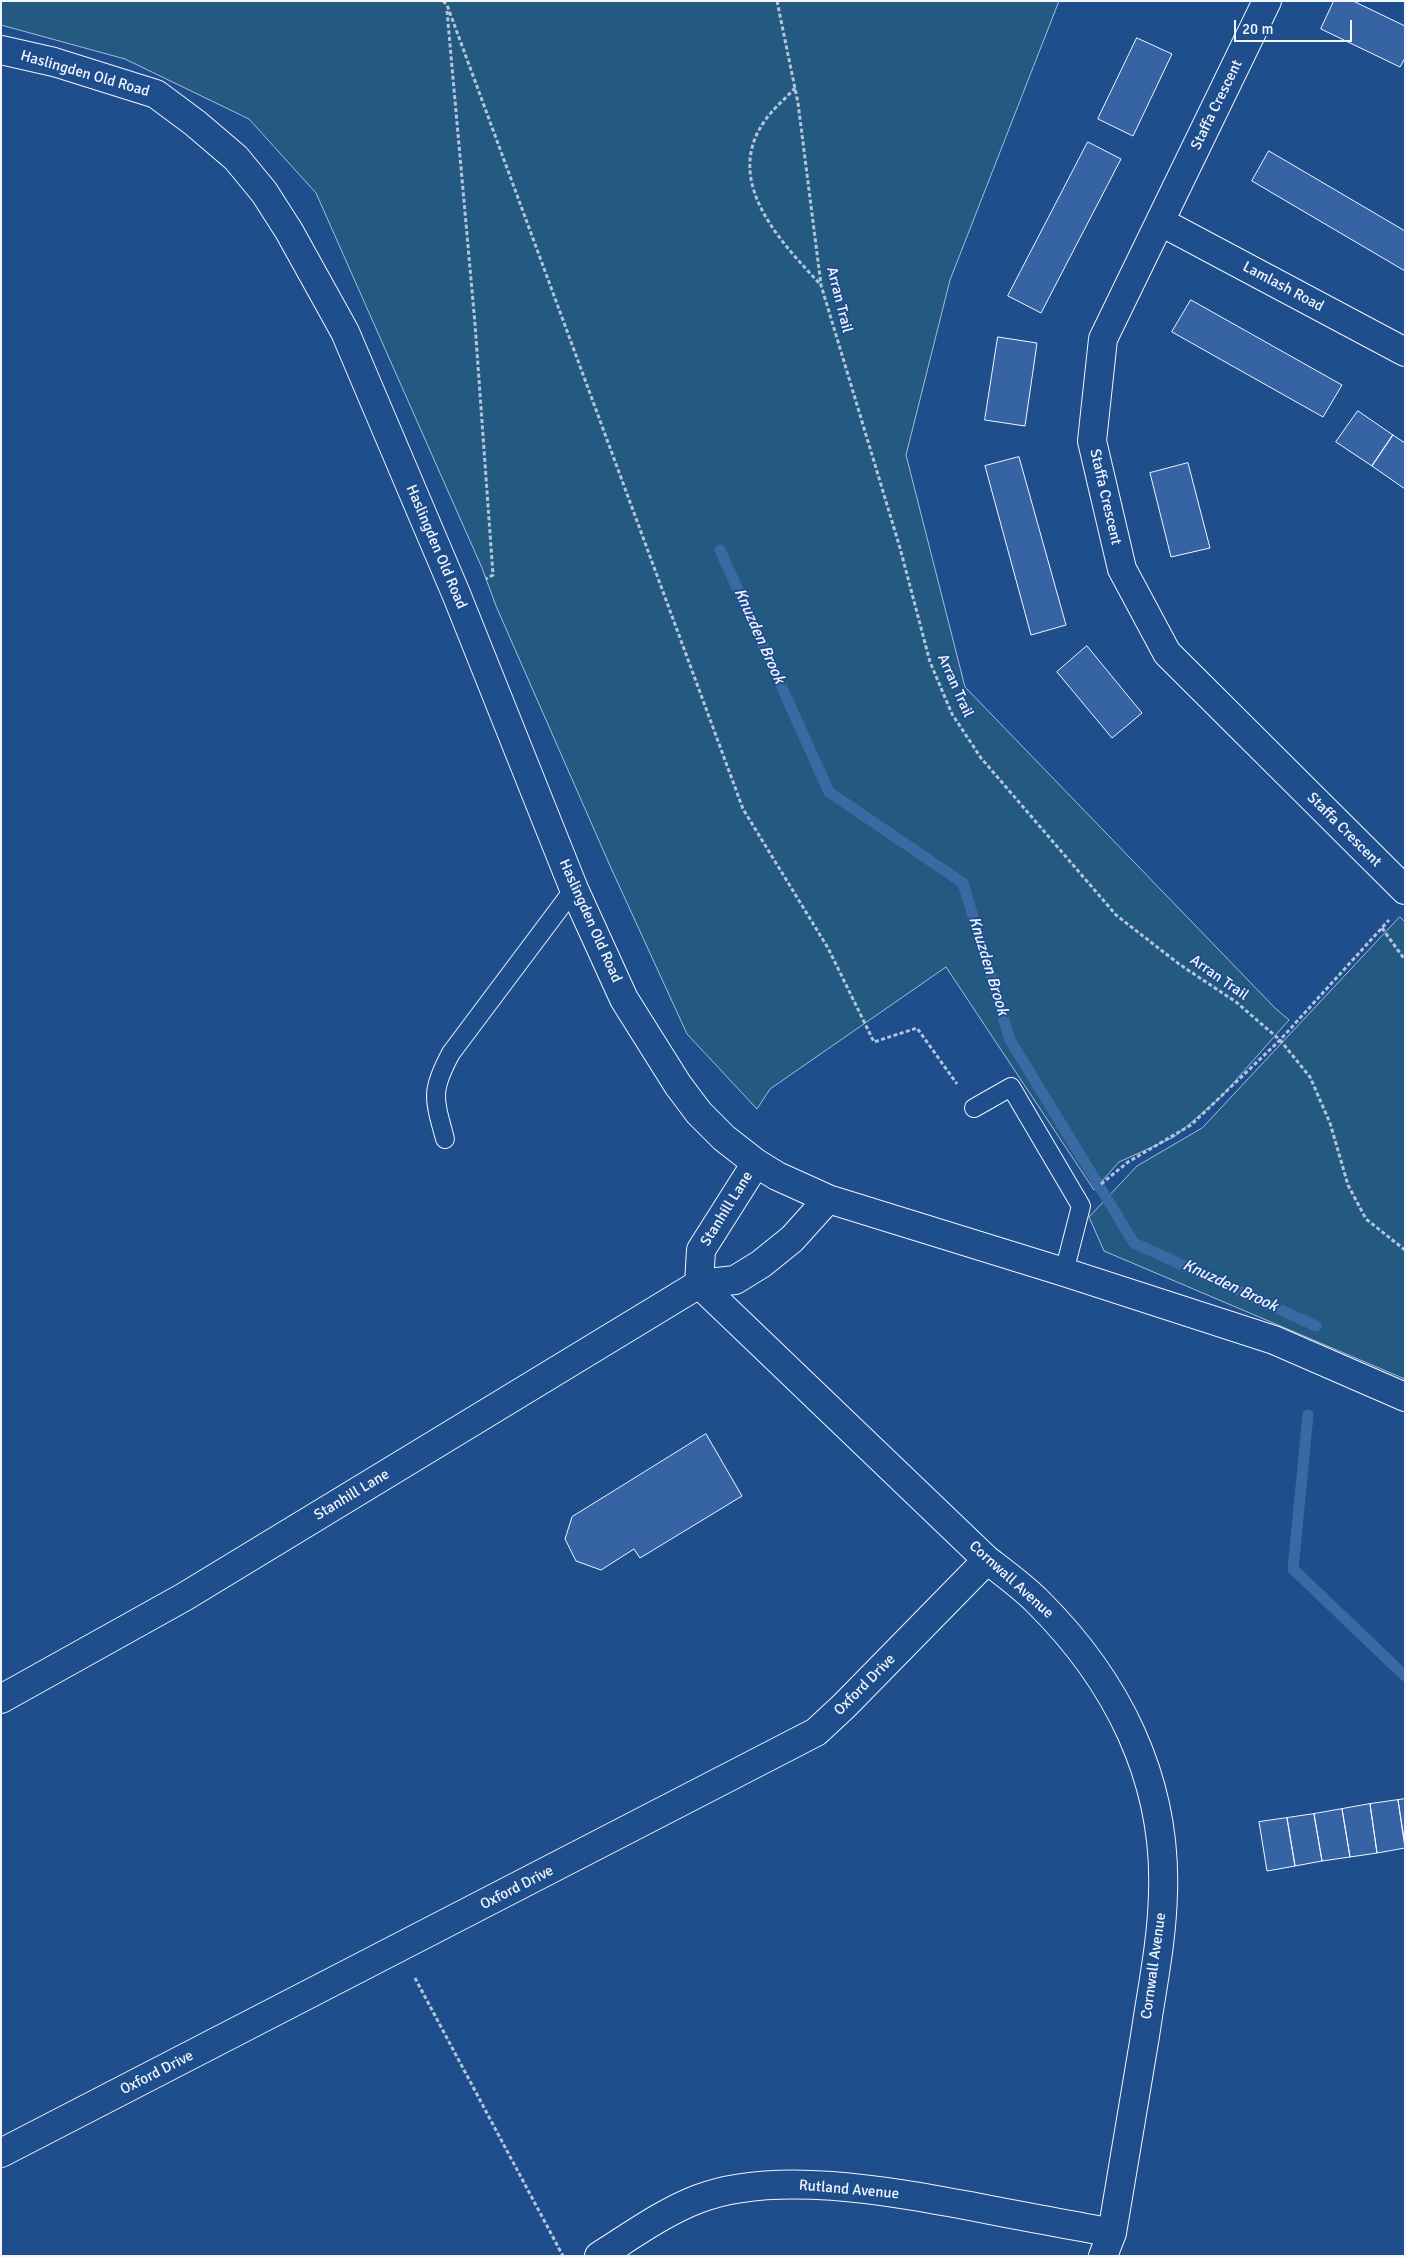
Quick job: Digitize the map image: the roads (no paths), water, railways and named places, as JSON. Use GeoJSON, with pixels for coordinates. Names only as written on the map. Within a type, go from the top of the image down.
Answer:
{"type":"FeatureCollection","features":[{"type":"Feature","properties":{"kind":"street","name":"Staffa Crescent"},"geometry":{"type":"LineString","coordinates":[[1267,1],[1103,339],[1092,441],[1122,568],[1167,653],[1405,890]]}},
{"type":"Feature","properties":{"kind":"street","name":"Haslingden Old Road"},"geometry":{"type":"LineString","coordinates":[[1,50],[54,62],[156,94],[195,123],[236,158],[264,192],[345,332],[457,596],[574,889],[624,1000],[678,1085],[699,1114],[724,1138],[756,1164]]}},
{"type":"Feature","properties":{"kind":"street","name":"Lamlash Road"},"geometry":{"type":"LineString","coordinates":[[1161,222],[1405,352]]}},
{"type":"Feature","properties":{"kind":"street"},"geometry":{"type":"LineString","coordinates":[[756,1164],[776,1176],[828,1199],[1064,1272],[1274,1340],[1405,1397]]}},
{"type":"Feature","properties":{"kind":"street","name":"Stanhill Lane"},"geometry":{"type":"LineString","coordinates":[[699,1284],[701,1250],[756,1164]]}},
{"type":"Feature","properties":{"kind":"street","name":"Stanhill Lane"},"geometry":{"type":"LineString","coordinates":[[1,1699],[184,1598],[699,1284],[735,1280],[761,1264],[792,1239],[828,1199]]}},
{"type":"Feature","properties":{"kind":"street","name":"Cornwall Avenue"},"geometry":{"type":"LineString","coordinates":[[699,1284],[987,1560],[1036,1600],[1080,1648],[1107,1688],[1133,1734],[1151,1786],[1161,1830],[1163,1893],[1158,1958],[1108,2244]]}},
{"type":"Feature","properties":{"kind":"street","name":"Oxford Drive"},"geometry":{"type":"LineString","coordinates":[[1,2153],[816,1732],[844,1706],[987,1560]]}},
{"type":"Feature","properties":{"kind":"street","name":"Rutland Avenue"},"geometry":{"type":"LineString","coordinates":[[599,2256],[658,2218],[698,2199],[741,2187],[805,2185],[868,2188],[1108,2244]]}},
{"type":"Feature","properties":{"kind":"lane"},"geometry":{"type":"LineString","coordinates":[[445,1139],[435,1102],[438,1077],[446,1061],[574,889]]}},
{"type":"Feature","properties":{"kind":"lane"},"geometry":{"type":"LineString","coordinates":[[974,1108],[1011,1087],[1081,1206],[1064,1272]]}},
{"type":"Feature","properties":{"kind":"waterway","name":"Knuzden Brook"},"geometry":{"type":"LineString","coordinates":[[720,550],[829,792],[963,883],[1010,1040],[1134,1243],[1316,1326]]}},
{"type":"Feature","properties":{"kind":"waterway","name":"Knuzden Brook"},"geometry":{"type":"LineString","coordinates":[[1308,1415],[1293,1569],[1405,1676]]}}]}
